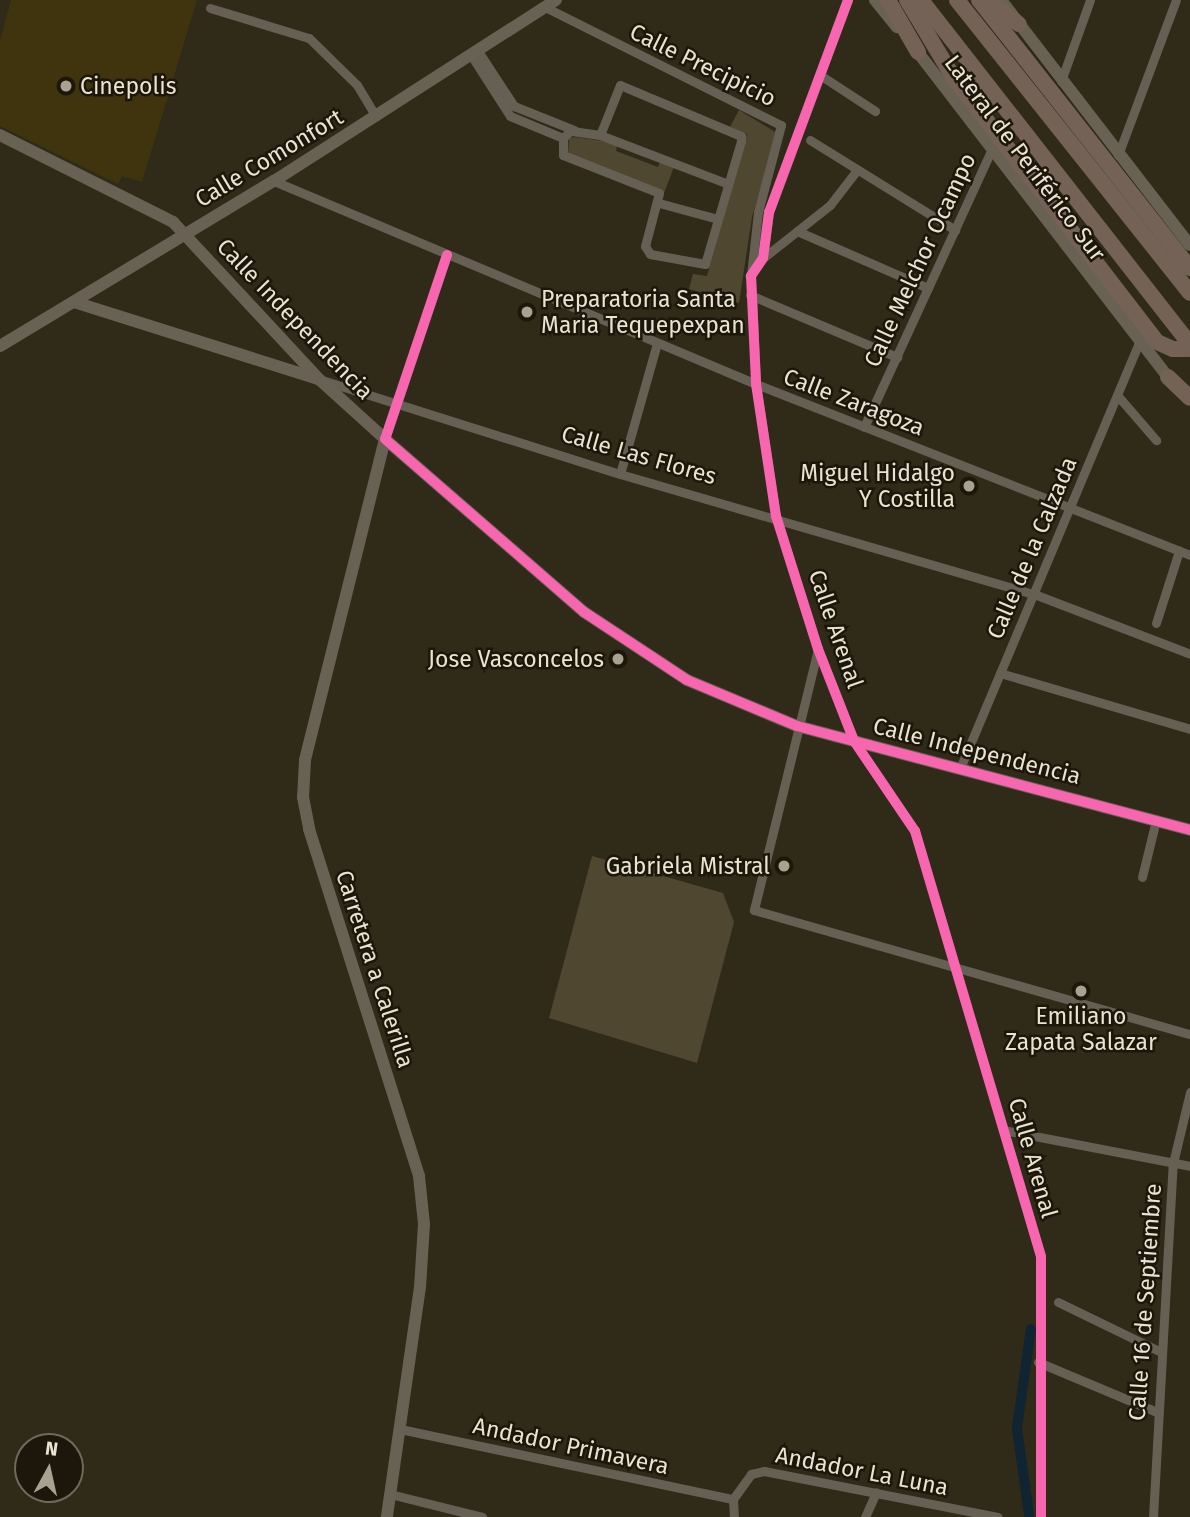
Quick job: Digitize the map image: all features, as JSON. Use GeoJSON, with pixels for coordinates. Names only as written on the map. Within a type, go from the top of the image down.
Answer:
{"type":"FeatureCollection","features":[{"type":"Feature","properties":{"kind":"highway"},"geometry":{"type":"LineString","coordinates":[[888,0],[918,52]]}},
{"type":"Feature","properties":{"kind":"highway"},"geometry":{"type":"LineString","coordinates":[[907,0],[953,77],[1136,314],[1162,345],[1190,346]]}},
{"type":"Feature","properties":{"kind":"highway"},"geometry":{"type":"LineString","coordinates":[[921,0],[1190,346]]}},
{"type":"Feature","properties":{"kind":"highway"},"geometry":{"type":"LineString","coordinates":[[957,0],[1190,293]]}},
{"type":"Feature","properties":{"kind":"highway"},"geometry":{"type":"LineString","coordinates":[[979,0],[1188,258]]}},
{"type":"Feature","properties":{"kind":"highway"},"geometry":{"type":"LineString","coordinates":[[988,0],[1019,24]]}},
{"type":"Feature","properties":{"kind":"highway"},"geometry":{"type":"LineString","coordinates":[[1168,377],[1190,398]]}},
{"type":"Feature","properties":{"kind":"main road","name":"Lateral de Periférico Sur"},"geometry":{"type":"LineString","coordinates":[[875,0],[993,147],[1138,344],[1168,377]]}},
{"type":"Feature","properties":{"kind":"main road"},"geometry":{"type":"LineString","coordinates":[[1001,0],[1118,155],[1188,258]]}},
{"type":"Feature","properties":{"kind":"main road","name":"Calle Comonfort"},"geometry":{"type":"LineString","coordinates":[[0,346],[274,181],[551,4]]}},
{"type":"Feature","properties":{"kind":"main road","name":"Calle Independencia"},"geometry":{"type":"LineString","coordinates":[[0,135],[173,222],[320,380],[385,439],[584,612],[687,680],[797,726],[961,766],[1190,830]]}},
{"type":"Feature","properties":{"kind":"main road","name":"Calle Las Flores"},"geometry":{"type":"LineString","coordinates":[[75,302],[320,380]]}},
{"type":"Feature","properties":{"kind":"main road","name":"Carretera a Calerilla"},"geometry":{"type":"LineString","coordinates":[[385,439],[305,760],[303,797],[309,829],[419,1176],[424,1224],[420,1287],[387,1517]]}},
{"type":"Feature","properties":{"kind":"street"},"geometry":{"type":"LineString","coordinates":[[763,258],[769,212],[848,0]]}},
{"type":"Feature","properties":{"kind":"street"},"geometry":{"type":"LineString","coordinates":[[1061,81],[1090,0]]}},
{"type":"Feature","properties":{"kind":"street"},"geometry":{"type":"LineString","coordinates":[[1118,155],[1176,0]]}},
{"type":"Feature","properties":{"kind":"street","name":"Calle Precipicio"},"geometry":{"type":"LineString","coordinates":[[551,4],[781,125],[758,212],[751,276]]}},
{"type":"Feature","properties":{"kind":"street"},"geometry":{"type":"LineString","coordinates":[[210,8],[309,38],[357,85],[376,117]]}},
{"type":"Feature","properties":{"kind":"street"},"geometry":{"type":"LineString","coordinates":[[474,53],[495,77],[514,106],[574,130],[600,135],[728,184]]}},
{"type":"Feature","properties":{"kind":"street"},"geometry":{"type":"LineString","coordinates":[[474,53],[510,116],[563,138]]}},
{"type":"Feature","properties":{"kind":"street"},"geometry":{"type":"LineString","coordinates":[[820,75],[875,111]]}},
{"type":"Feature","properties":{"kind":"street"},"geometry":{"type":"LineString","coordinates":[[563,138],[565,158],[656,192],[659,203],[645,246],[650,254],[703,265],[740,135],[627,85],[619,87],[600,135]]}},
{"type":"Feature","properties":{"kind":"street"},"geometry":{"type":"LineString","coordinates":[[563,138],[574,130]]}},
{"type":"Feature","properties":{"kind":"street"},"geometry":{"type":"LineString","coordinates":[[810,140],[955,230]]}},
{"type":"Feature","properties":{"kind":"street","name":"Calle Melchor Ocampo"},"geometry":{"type":"LineString","coordinates":[[864,426],[993,147]]}},
{"type":"Feature","properties":{"kind":"street"},"geometry":{"type":"LineString","coordinates":[[751,276],[763,258],[830,205],[857,170]]}},
{"type":"Feature","properties":{"kind":"street","name":"Calle Zaragoza"},"geometry":{"type":"LineString","coordinates":[[274,181],[756,384],[1190,555]]}},
{"type":"Feature","properties":{"kind":"street"},"geometry":{"type":"LineString","coordinates":[[659,203],[718,219]]}},
{"type":"Feature","properties":{"kind":"street"},"geometry":{"type":"LineString","coordinates":[[797,231],[928,288]]}},
{"type":"Feature","properties":{"kind":"street"},"geometry":{"type":"LineString","coordinates":[[385,439],[447,255]]}},
{"type":"Feature","properties":{"kind":"street","name":"Calle Arenal"},"geometry":{"type":"LineString","coordinates":[[751,276],[756,384],[776,516],[818,649],[854,741],[915,831],[1041,1257],[1038,1362],[1040,1512],[1034,1517]]}},
{"type":"Feature","properties":{"kind":"street"},"geometry":{"type":"LineString","coordinates":[[750,295],[897,357]]}},
{"type":"Feature","properties":{"kind":"street"},"geometry":{"type":"LineString","coordinates":[[620,474],[657,343]]}},
{"type":"Feature","properties":{"kind":"street","name":"Calle de la Calzada"},"geometry":{"type":"LineString","coordinates":[[961,766],[1138,344]]}},
{"type":"Feature","properties":{"kind":"street","name":"Calle Las Flores"},"geometry":{"type":"LineString","coordinates":[[320,380],[620,474],[776,516],[1034,594],[1190,654]]}},
{"type":"Feature","properties":{"kind":"street"},"geometry":{"type":"LineString","coordinates":[[1117,395],[1156,440]]}},
{"type":"Feature","properties":{"kind":"street"},"geometry":{"type":"LineString","coordinates":[[1156,624],[1179,551]]}},
{"type":"Feature","properties":{"kind":"street"},"geometry":{"type":"LineString","coordinates":[[818,649],[754,910],[1190,1034]]}},
{"type":"Feature","properties":{"kind":"street"},"geometry":{"type":"LineString","coordinates":[[1000,673],[1190,729]]}},
{"type":"Feature","properties":{"kind":"street"},"geometry":{"type":"LineString","coordinates":[[1142,877],[1156,820]]}},
{"type":"Feature","properties":{"kind":"street","name":"Calle 16 de Septiembre"},"geometry":{"type":"LineString","coordinates":[[1153,1517],[1173,1163],[1190,1092]]}},
{"type":"Feature","properties":{"kind":"street"},"geometry":{"type":"LineString","coordinates":[[1003,1130],[1190,1166]]}},
{"type":"Feature","properties":{"kind":"street"},"geometry":{"type":"LineString","coordinates":[[1058,1302],[1161,1352]]}},
{"type":"Feature","properties":{"kind":"street"},"geometry":{"type":"LineString","coordinates":[[1038,1362],[1157,1412]]}},
{"type":"Feature","properties":{"kind":"street","name":"Andador Primavera"},"geometry":{"type":"LineString","coordinates":[[400,1429],[733,1499]]}},
{"type":"Feature","properties":{"kind":"street","name":"Andador La Luna"},"geometry":{"type":"LineString","coordinates":[[733,1499],[756,1471],[998,1517]]}},
{"type":"Feature","properties":{"kind":"street"},"geometry":{"type":"LineString","coordinates":[[865,1517],[876,1492]]}},
{"type":"Feature","properties":{"kind":"street"},"geometry":{"type":"LineString","coordinates":[[390,1494],[481,1517]]}},
{"type":"Feature","properties":{"kind":"street"},"geometry":{"type":"LineString","coordinates":[[733,1499],[734,1517]]}},
{"type":"Feature","properties":{"kind":"shaded area"},"geometry":{"type":"Polygon","coordinates":[[[11,0],[197,0],[142,182],[122,176],[118,184],[0,126],[0,41],[11,0]]]}},
{"type":"Feature","properties":{"kind":"shaded area"},"geometry":{"type":"Polygon","coordinates":[[[739,110],[777,133],[752,217],[739,303],[689,289],[693,274],[707,276],[747,134],[730,127],[739,110]]]}},
{"type":"Feature","properties":{"kind":"shaded area"},"geometry":{"type":"Polygon","coordinates":[[[569,138],[617,146],[616,151],[658,167],[660,162],[674,167],[664,193],[568,156],[569,138]]]}},
{"type":"Feature","properties":{"kind":"shaded area"},"geometry":{"type":"Polygon","coordinates":[[[592,856],[723,893],[734,922],[697,1063],[549,1018],[592,856]]]}},
{"type":"Feature","properties":{"kind":"waterway"},"geometry":{"type":"LineString","coordinates":[[1029,1515],[1017,1428],[1031,1329]]}},
{"type":"Feature","properties":{"kind":"cycle path"},"geometry":{"type":"LineString","coordinates":[[848,0],[769,212],[763,258],[751,276],[756,384],[776,516],[818,649],[854,741],[915,831],[1041,1257],[1041,1517]]}},
{"type":"Feature","properties":{"kind":"cycle path"},"geometry":{"type":"LineString","coordinates":[[447,255],[385,439],[584,612],[687,680],[797,726],[1190,830]]}},
{"type":"Feature","properties":{"kind":"place","name":"Cinepolis"},"geometry":{"type":"Point","coordinates":[66,86]}},
{"type":"Feature","properties":{"kind":"place","name":"Preparatoria Santa Maria Tequepexpan"},"geometry":{"type":"Point","coordinates":[527,312]}},
{"type":"Feature","properties":{"kind":"place","name":"Miguel Hidalgo Y Costilla"},"geometry":{"type":"Point","coordinates":[969,486]}},
{"type":"Feature","properties":{"kind":"place","name":"Jose Vasconcelos"},"geometry":{"type":"Point","coordinates":[618,659]}},
{"type":"Feature","properties":{"kind":"place","name":"Gabriela Mistral"},"geometry":{"type":"Point","coordinates":[784,866]}},
{"type":"Feature","properties":{"kind":"place","name":"Emiliano Zapata Salazar"},"geometry":{"type":"Point","coordinates":[1081,991]}}]}
